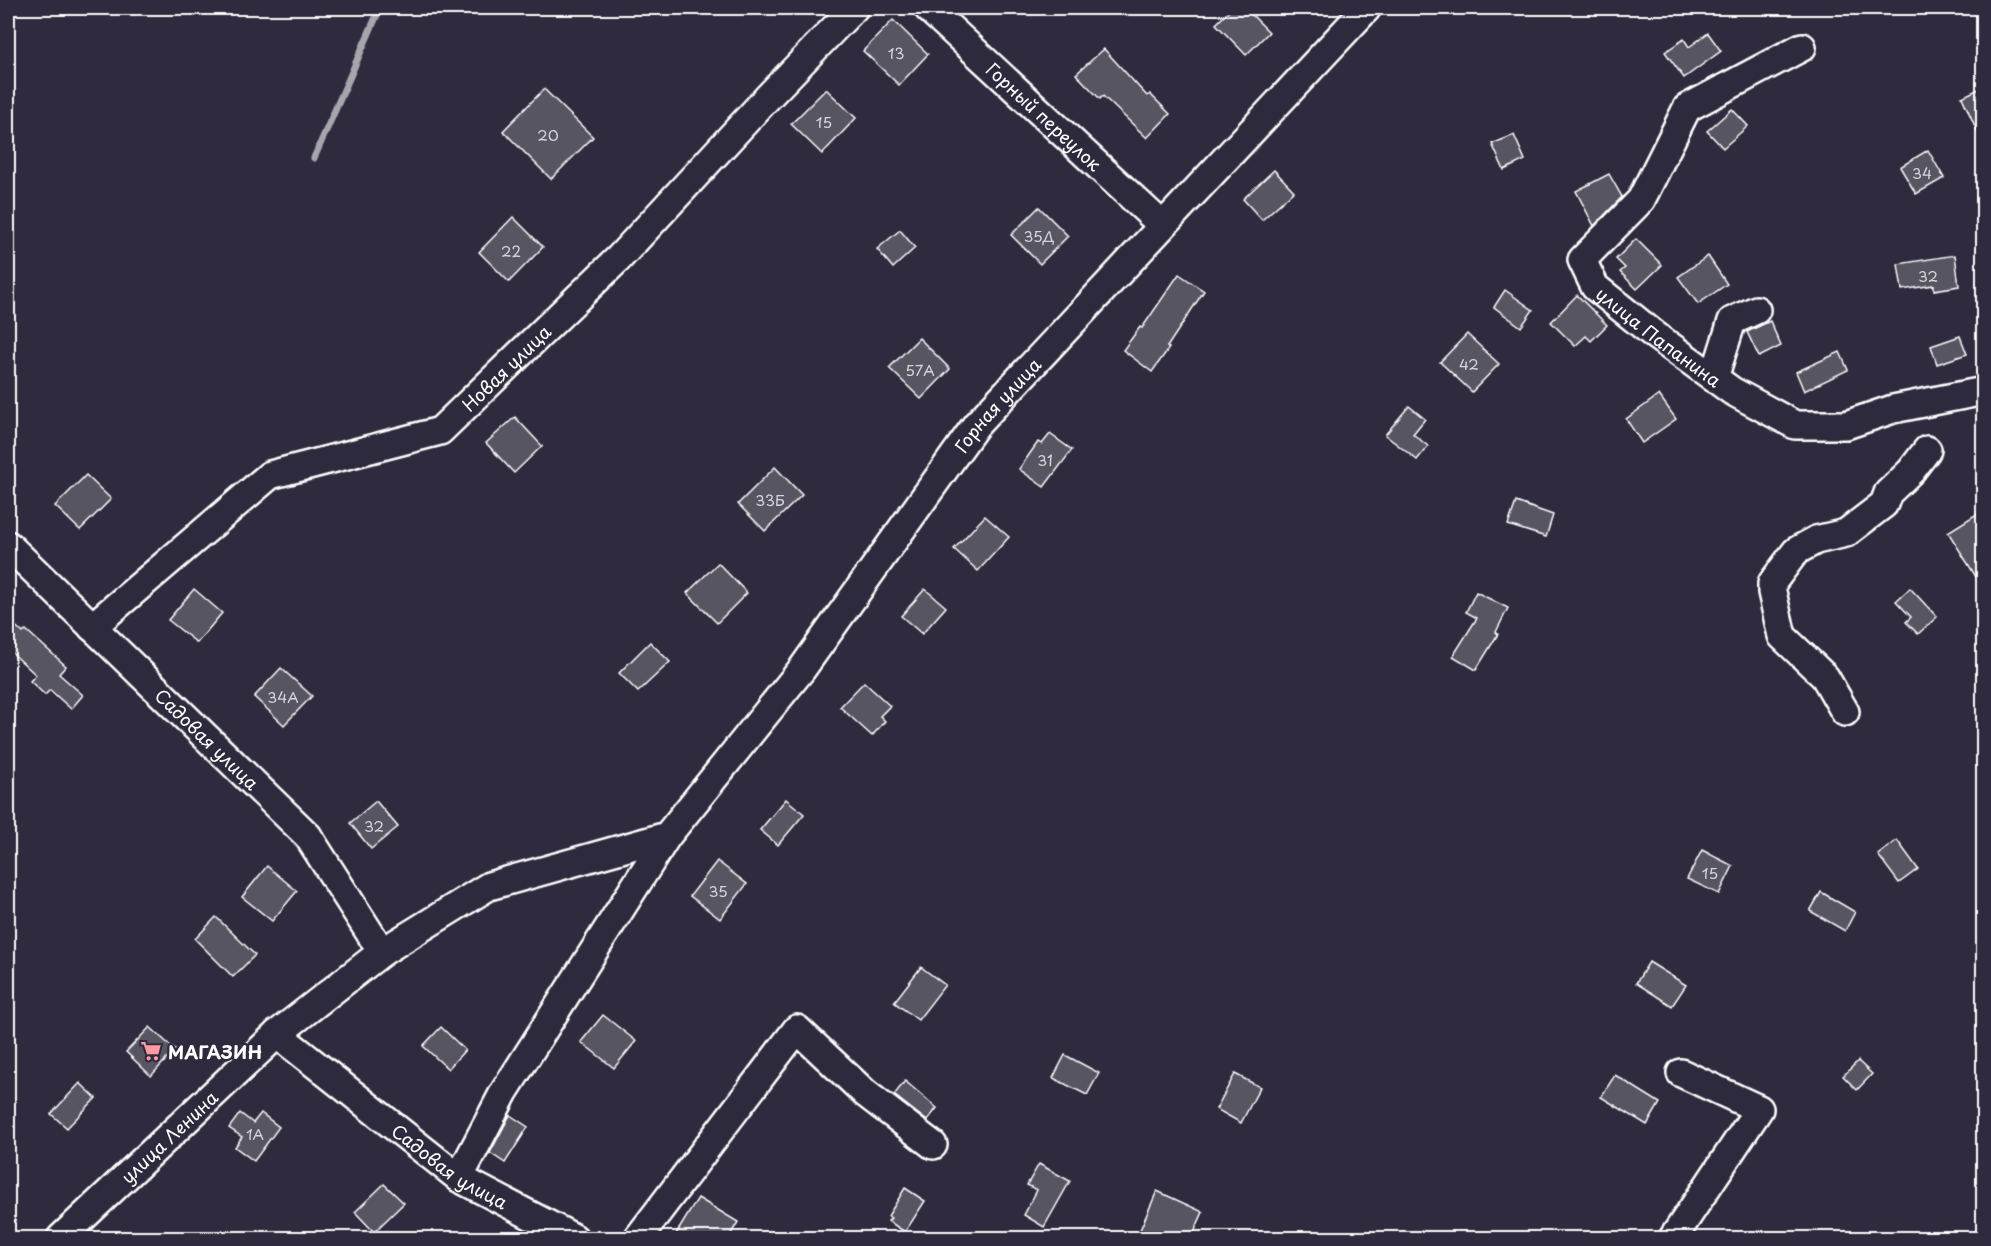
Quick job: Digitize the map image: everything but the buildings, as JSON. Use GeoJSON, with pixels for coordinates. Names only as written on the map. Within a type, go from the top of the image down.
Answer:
{"type":"FeatureCollection","features":[{"type":"Feature","properties":{"kind":"street","name":"Новая улица"},"geometry":{"type":"LineString","coordinates":[[92,627],[270,475],[440,431],[619,258],[854,8]]}},
{"type":"Feature","properties":{"kind":"street","name":"Горный переулок"},"geometry":{"type":"LineString","coordinates":[[928,8],[1162,225]]}},
{"type":"Feature","properties":{"kind":"street","name":"Горная улица"},"geometry":{"type":"LineString","coordinates":[[459,1178],[504,1092],[667,836],[802,669],[976,425],[1367,8]]}},
{"type":"Feature","properties":{"kind":"street","name":"улица Папанина"},"geometry":{"type":"LineString","coordinates":[[1802,47],[1688,108],[1641,200],[1582,260],[1595,287],[1656,336],[1714,378],[1759,407],[1795,425],[1846,425],[1893,410],[1983,392]]}},
{"type":"Feature","properties":{"kind":"street"},"geometry":{"type":"LineString","coordinates":[[1714,378],[1732,321],[1756,310]]}},
{"type":"Feature","properties":{"kind":"street"},"geometry":{"type":"LineString","coordinates":[[1845,712],[1825,677],[1782,636],[1772,583],[1796,551],[1816,540],[1846,533],[1884,504],[1888,493],[1911,471],[1927,450]]}},
{"type":"Feature","properties":{"kind":"street","name":"Садовая улица"},"geometry":{"type":"LineString","coordinates":[[8,545],[308,836],[382,952]]}},
{"type":"Feature","properties":{"kind":"street","name":"улица Ленина"},"geometry":{"type":"LineString","coordinates":[[61,1239],[277,1034],[382,952],[489,886],[667,836]]}},
{"type":"Feature","properties":{"kind":"street"},"geometry":{"type":"LineString","coordinates":[[638,1239],[797,1029],[865,1093],[933,1145]]}},
{"type":"Feature","properties":{"kind":"street","name":"Садовая улица"},"geometry":{"type":"LineString","coordinates":[[277,1034],[459,1178],[574,1239]]}},
{"type":"Feature","properties":{"kind":"street"},"geometry":{"type":"LineString","coordinates":[[1673,1239],[1759,1109],[1681,1073]]}},
{"type":"Feature","properties":{"kind":"waterway"},"geometry":{"type":"LineString","coordinates":[[314,158],[380,8]]}},
{"type":"Feature","properties":{"kind":"place","name":"МАГАЗИН"},"geometry":{"type":"Point","coordinates":[151,1051]}}]}
